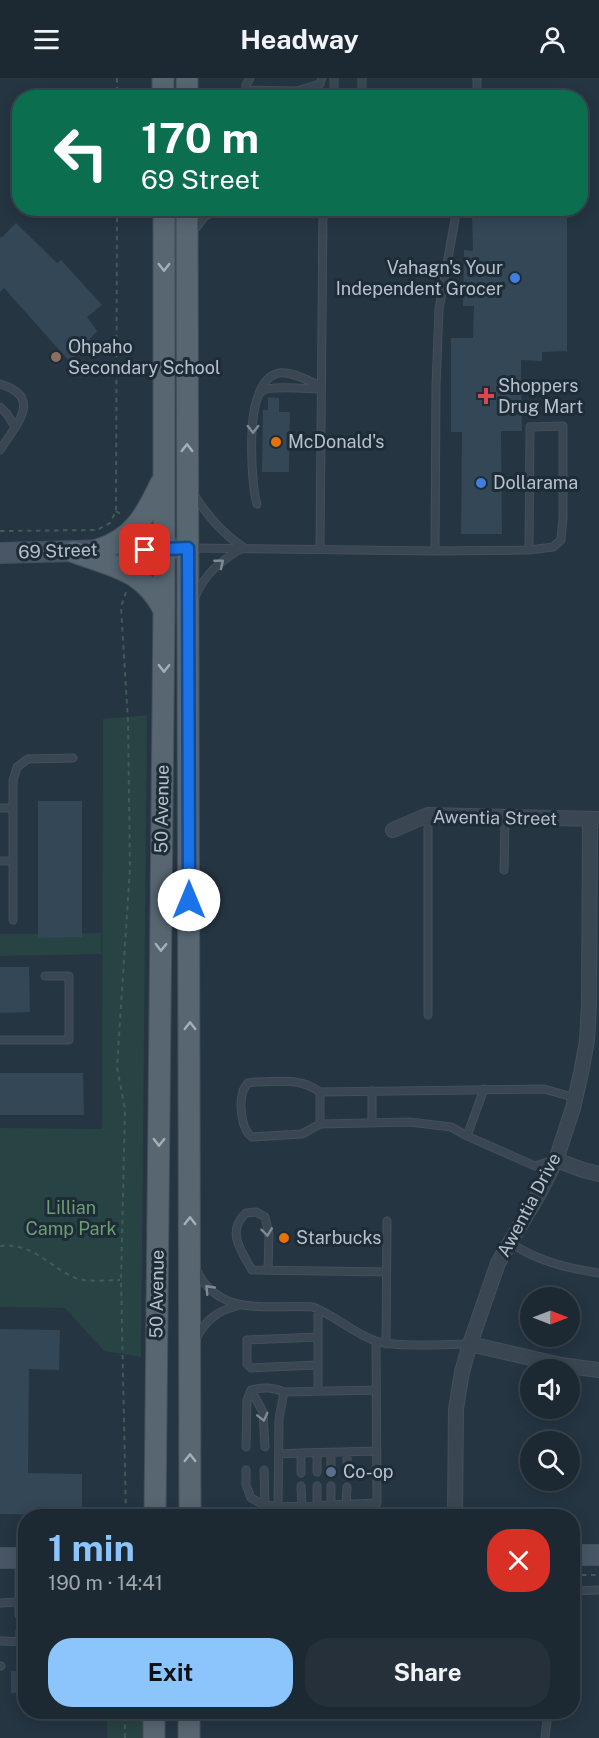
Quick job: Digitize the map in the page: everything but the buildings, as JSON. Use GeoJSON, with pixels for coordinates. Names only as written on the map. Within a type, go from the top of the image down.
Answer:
{"type":"FeatureCollection","features":[{"type":"Feature","properties":{"kind":"main road","name":"50 Avenue"},"geometry":{"type":"LineString","coordinates":[[155,1509],[165,549],[164,216]]}},
{"type":"Feature","properties":{"kind":"main road","name":"50 Avenue"},"geometry":{"type":"LineString","coordinates":[[187,216],[190,1509]]}},
{"type":"Feature","properties":{"kind":"main road"},"geometry":{"type":"LineString","coordinates":[[97,550],[111,546],[136,526],[149,507],[164,477]]}},
{"type":"Feature","properties":{"kind":"main road"},"geometry":{"type":"LineString","coordinates":[[74,552],[137,577],[154,591],[164,610]]}},
{"type":"Feature","properties":{"kind":"main road"},"geometry":{"type":"LineString","coordinates":[[154,1719],[154,1738]]}},
{"type":"Feature","properties":{"kind":"main road"},"geometry":{"type":"LineString","coordinates":[[189,1719],[189,1738]]}},
{"type":"Feature","properties":{"kind":"street","name":"69 Street"},"geometry":{"type":"LineString","coordinates":[[0,553],[188,548]]}},
{"type":"Feature","properties":{"kind":"street","name":"Awentia Street"},"geometry":{"type":"LineString","coordinates":[[393,830],[428,815],[505,819],[594,819]]}},
{"type":"Feature","properties":{"kind":"street","name":"Awentia Drive"},"geometry":{"type":"LineString","coordinates":[[455,1509],[456,1409],[462,1372],[470,1344],[483,1300],[508,1242],[541,1190],[556,1160],[576,1098],[594,1004],[594,819]]}},
{"type":"Feature","properties":{"kind":"street"},"geometry":{"type":"LineString","coordinates":[[556,1160],[599,1174]]}},
{"type":"Feature","properties":{"kind":"street"},"geometry":{"type":"LineString","coordinates":[[470,1344],[561,1365],[599,1370]]}},
{"type":"Feature","properties":{"kind":"street"},"geometry":{"type":"LineString","coordinates":[[580,1555],[599,1555]]}},
{"type":"Feature","properties":{"kind":"lane"},"geometry":{"type":"LineString","coordinates":[[306,90],[320,84],[322,78]]}},
{"type":"Feature","properties":{"kind":"lane"},"geometry":{"type":"LineString","coordinates":[[187,245],[195,226],[206,216]]}},
{"type":"Feature","properties":{"kind":"lane"},"geometry":{"type":"LineString","coordinates":[[320,548],[323,216]]}},
{"type":"Feature","properties":{"kind":"lane"},"geometry":{"type":"LineString","coordinates":[[435,551],[439,309],[456,216]]}},
{"type":"Feature","properties":{"kind":"lane"},"geometry":{"type":"LineString","coordinates":[[257,504],[253,489],[253,417],[256,399],[263,383],[280,372],[292,374],[321,388]]}},
{"type":"Feature","properties":{"kind":"lane"},"geometry":{"type":"LineString","coordinates":[[0,384],[12,387],[20,393],[25,403],[23,414],[0,450]]}},
{"type":"Feature","properties":{"kind":"lane"},"geometry":{"type":"LineString","coordinates":[[256,399],[259,394],[269,389],[321,388]]}},
{"type":"Feature","properties":{"kind":"lane"},"geometry":{"type":"LineString","coordinates":[[0,407],[15,427]]}},
{"type":"Feature","properties":{"kind":"lane"},"geometry":{"type":"LineString","coordinates":[[188,548],[435,551],[529,550],[553,547],[561,540],[563,517],[563,426],[530,427],[529,550]]}},
{"type":"Feature","properties":{"kind":"lane"},"geometry":{"type":"LineString","coordinates":[[188,484],[207,515],[228,537],[243,547]]}},
{"type":"Feature","properties":{"kind":"lane"},"geometry":{"type":"LineString","coordinates":[[188,622],[196,594],[208,574],[220,562],[243,547]]}},
{"type":"Feature","properties":{"kind":"lane"},"geometry":{"type":"LineString","coordinates":[[13,920],[13,781],[17,767],[28,759],[73,758]]}},
{"type":"Feature","properties":{"kind":"lane"},"geometry":{"type":"LineString","coordinates":[[0,808],[13,808]]}},
{"type":"Feature","properties":{"kind":"lane"},"geometry":{"type":"LineString","coordinates":[[428,815],[428,1015]]}},
{"type":"Feature","properties":{"kind":"lane"},"geometry":{"type":"LineString","coordinates":[[504,870],[505,819]]}},
{"type":"Feature","properties":{"kind":"lane"},"geometry":{"type":"LineString","coordinates":[[0,861],[13,861]]}},
{"type":"Feature","properties":{"kind":"lane"},"geometry":{"type":"LineString","coordinates":[[0,1040],[69,1040],[69,976],[45,976]]}},
{"type":"Feature","properties":{"kind":"lane"},"geometry":{"type":"LineString","coordinates":[[556,1160],[535,1166],[451,1127],[410,1122],[320,1124],[302,1134],[252,1137],[247,1134],[242,1123],[243,1090],[248,1083],[301,1082],[310,1084],[320,1092],[544,1089],[576,1098]]}},
{"type":"Feature","properties":{"kind":"lane"},"geometry":{"type":"LineString","coordinates":[[467,1136],[484,1089]]}},
{"type":"Feature","properties":{"kind":"lane"},"geometry":{"type":"LineString","coordinates":[[372,1091],[372,1123]]}},
{"type":"Feature","properties":{"kind":"lane"},"geometry":{"type":"LineString","coordinates":[[320,1092],[320,1124]]}},
{"type":"Feature","properties":{"kind":"lane"},"geometry":{"type":"LineString","coordinates":[[268,1270],[269,1234],[265,1217],[256,1212],[246,1213],[237,1221],[236,1231],[238,1246],[252,1270],[387,1272]]}},
{"type":"Feature","properties":{"kind":"lane"},"geometry":{"type":"LineString","coordinates":[[386,1344],[387,1221]]}},
{"type":"Feature","properties":{"kind":"lane"},"geometry":{"type":"LineString","coordinates":[[508,1242],[535,1258],[599,1273]]}},
{"type":"Feature","properties":{"kind":"lane"},"geometry":{"type":"LineString","coordinates":[[191,1258],[210,1292],[218,1298],[240,1305],[303,1306],[318,1309],[376,1341],[386,1344],[470,1344]]}},
{"type":"Feature","properties":{"kind":"lane"},"geometry":{"type":"LineString","coordinates":[[190,1351],[209,1318],[240,1305]]}},
{"type":"Feature","properties":{"kind":"lane"},"geometry":{"type":"LineString","coordinates":[[318,1309],[318,1391]]}},
{"type":"Feature","properties":{"kind":"lane"},"geometry":{"type":"LineString","coordinates":[[318,1337],[247,1340],[246,1355],[247,1364],[251,1368],[318,1365]]}},
{"type":"Feature","properties":{"kind":"lane"},"geometry":{"type":"LineString","coordinates":[[246,1470],[246,1485],[251,1498],[265,1504],[302,1506],[377,1503],[376,1341]]}},
{"type":"Feature","properties":{"kind":"lane"},"geometry":{"type":"LineString","coordinates":[[251,1390],[274,1388],[284,1392],[376,1390]]}},
{"type":"Feature","properties":{"kind":"lane"},"geometry":{"type":"LineString","coordinates":[[251,1390],[263,1412],[265,1447]]}},
{"type":"Feature","properties":{"kind":"lane"},"geometry":{"type":"LineString","coordinates":[[246,1447],[247,1400],[251,1390]]}},
{"type":"Feature","properties":{"kind":"lane"},"geometry":{"type":"LineString","coordinates":[[278,1506],[279,1419],[284,1392]]}},
{"type":"Feature","properties":{"kind":"lane"},"geometry":{"type":"LineString","coordinates":[[279,1454],[377,1451]]}},
{"type":"Feature","properties":{"kind":"lane"},"geometry":{"type":"LineString","coordinates":[[347,1452],[347,1474]]}},
{"type":"Feature","properties":{"kind":"lane"},"geometry":{"type":"LineString","coordinates":[[317,1453],[317,1472]]}},
{"type":"Feature","properties":{"kind":"lane"},"geometry":{"type":"LineString","coordinates":[[331,1453],[331,1474]]}},
{"type":"Feature","properties":{"kind":"lane"},"geometry":{"type":"LineString","coordinates":[[301,1454],[301,1473]]}},
{"type":"Feature","properties":{"kind":"lane"},"geometry":{"type":"LineString","coordinates":[[264,1470],[265,1504]]}},
{"type":"Feature","properties":{"kind":"lane"},"geometry":{"type":"LineString","coordinates":[[301,1486],[302,1506]]}},
{"type":"Feature","properties":{"kind":"lane"},"geometry":{"type":"LineString","coordinates":[[317,1486],[317,1505]]}},
{"type":"Feature","properties":{"kind":"lane"},"geometry":{"type":"LineString","coordinates":[[331,1486],[331,1505]]}},
{"type":"Feature","properties":{"kind":"lane"},"geometry":{"type":"LineString","coordinates":[[346,1504],[347,1487]]}},
{"type":"Feature","properties":{"kind":"lane"},"geometry":{"type":"LineString","coordinates":[[362,1504],[362,1509]]}},
{"type":"Feature","properties":{"kind":"lane"},"geometry":{"type":"LineString","coordinates":[[15,1558],[18,1577]]}},
{"type":"Feature","properties":{"kind":"lane"},"geometry":{"type":"LineString","coordinates":[[580,1591],[599,1590]]}},
{"type":"Feature","properties":{"kind":"lane"},"geometry":{"type":"LineString","coordinates":[[0,1603],[18,1602]]}},
{"type":"Feature","properties":{"kind":"lane"},"geometry":{"type":"LineString","coordinates":[[0,1641],[18,1642]]}},
{"type":"Feature","properties":{"kind":"lane"},"geometry":{"type":"LineString","coordinates":[[545,1738],[547,1719]]}},
{"type":"Feature","properties":{"kind":"path"},"geometry":{"type":"LineString","coordinates":[[0,531],[97,530],[110,523],[116,511],[117,216]]}},
{"type":"Feature","properties":{"kind":"path"},"geometry":{"type":"LineString","coordinates":[[116,511],[136,526]]}},
{"type":"Feature","properties":{"kind":"path"},"geometry":{"type":"LineString","coordinates":[[126,1509],[121,1280],[125,1110],[117,1067],[130,868],[128,721],[121,607],[123,597],[137,577]]}},
{"type":"Feature","properties":{"kind":"path"},"geometry":{"type":"LineString","coordinates":[[0,1246],[21,1247],[34,1252],[71,1276],[80,1279],[121,1280]]}},
{"type":"Feature","properties":{"kind":"path"},"geometry":{"type":"LineString","coordinates":[[580,1575],[599,1575]]}},
{"type":"Feature","properties":{"kind":"path"},"geometry":{"type":"LineString","coordinates":[[124,1738],[125,1719]]}},
{"type":"Feature","properties":{"kind":"green space","name":"Lillian Camp Park"},"geometry":{"type":"Polygon","coordinates":[[[147,715],[141,1357],[104,1351],[65,1308],[0,1307],[0,1128],[102,1129],[103,719],[147,715]]]}},
{"type":"Feature","properties":{"kind":"green space"},"geometry":{"type":"Polygon","coordinates":[[[101,933],[101,954],[0,956],[0,934],[101,933]]]}},
{"type":"Feature","properties":{"kind":"green space"},"geometry":{"type":"Polygon","coordinates":[[[107,1719],[143,1719],[143,1738],[107,1738],[107,1719]]]}},
{"type":"Feature","properties":{"kind":"place","name":"Vahagn's Your Independent Grocer"},"geometry":{"type":"Point","coordinates":[515,278]}},
{"type":"Feature","properties":{"kind":"place","name":"Ohpaho Secondary School"},"geometry":{"type":"Point","coordinates":[56,357]}},
{"type":"Feature","properties":{"kind":"place","name":"Shoppers Drug Mart"},"geometry":{"type":"Point","coordinates":[486,396]}},
{"type":"Feature","properties":{"kind":"place","name":"McDonald's"},"geometry":{"type":"Point","coordinates":[276,442]}},
{"type":"Feature","properties":{"kind":"place","name":"Dollarama"},"geometry":{"type":"Point","coordinates":[481,483]}},
{"type":"Feature","properties":{"kind":"place","name":"Starbucks"},"geometry":{"type":"Point","coordinates":[284,1238]}},
{"type":"Feature","properties":{"kind":"place","name":"Co-op"},"geometry":{"type":"Point","coordinates":[331,1472]}},
{"type":"Feature","properties":{"kind":"route"},"geometry":{"type":"LineString","coordinates":[[145,550],[188,548],[189,900]]}}]}
